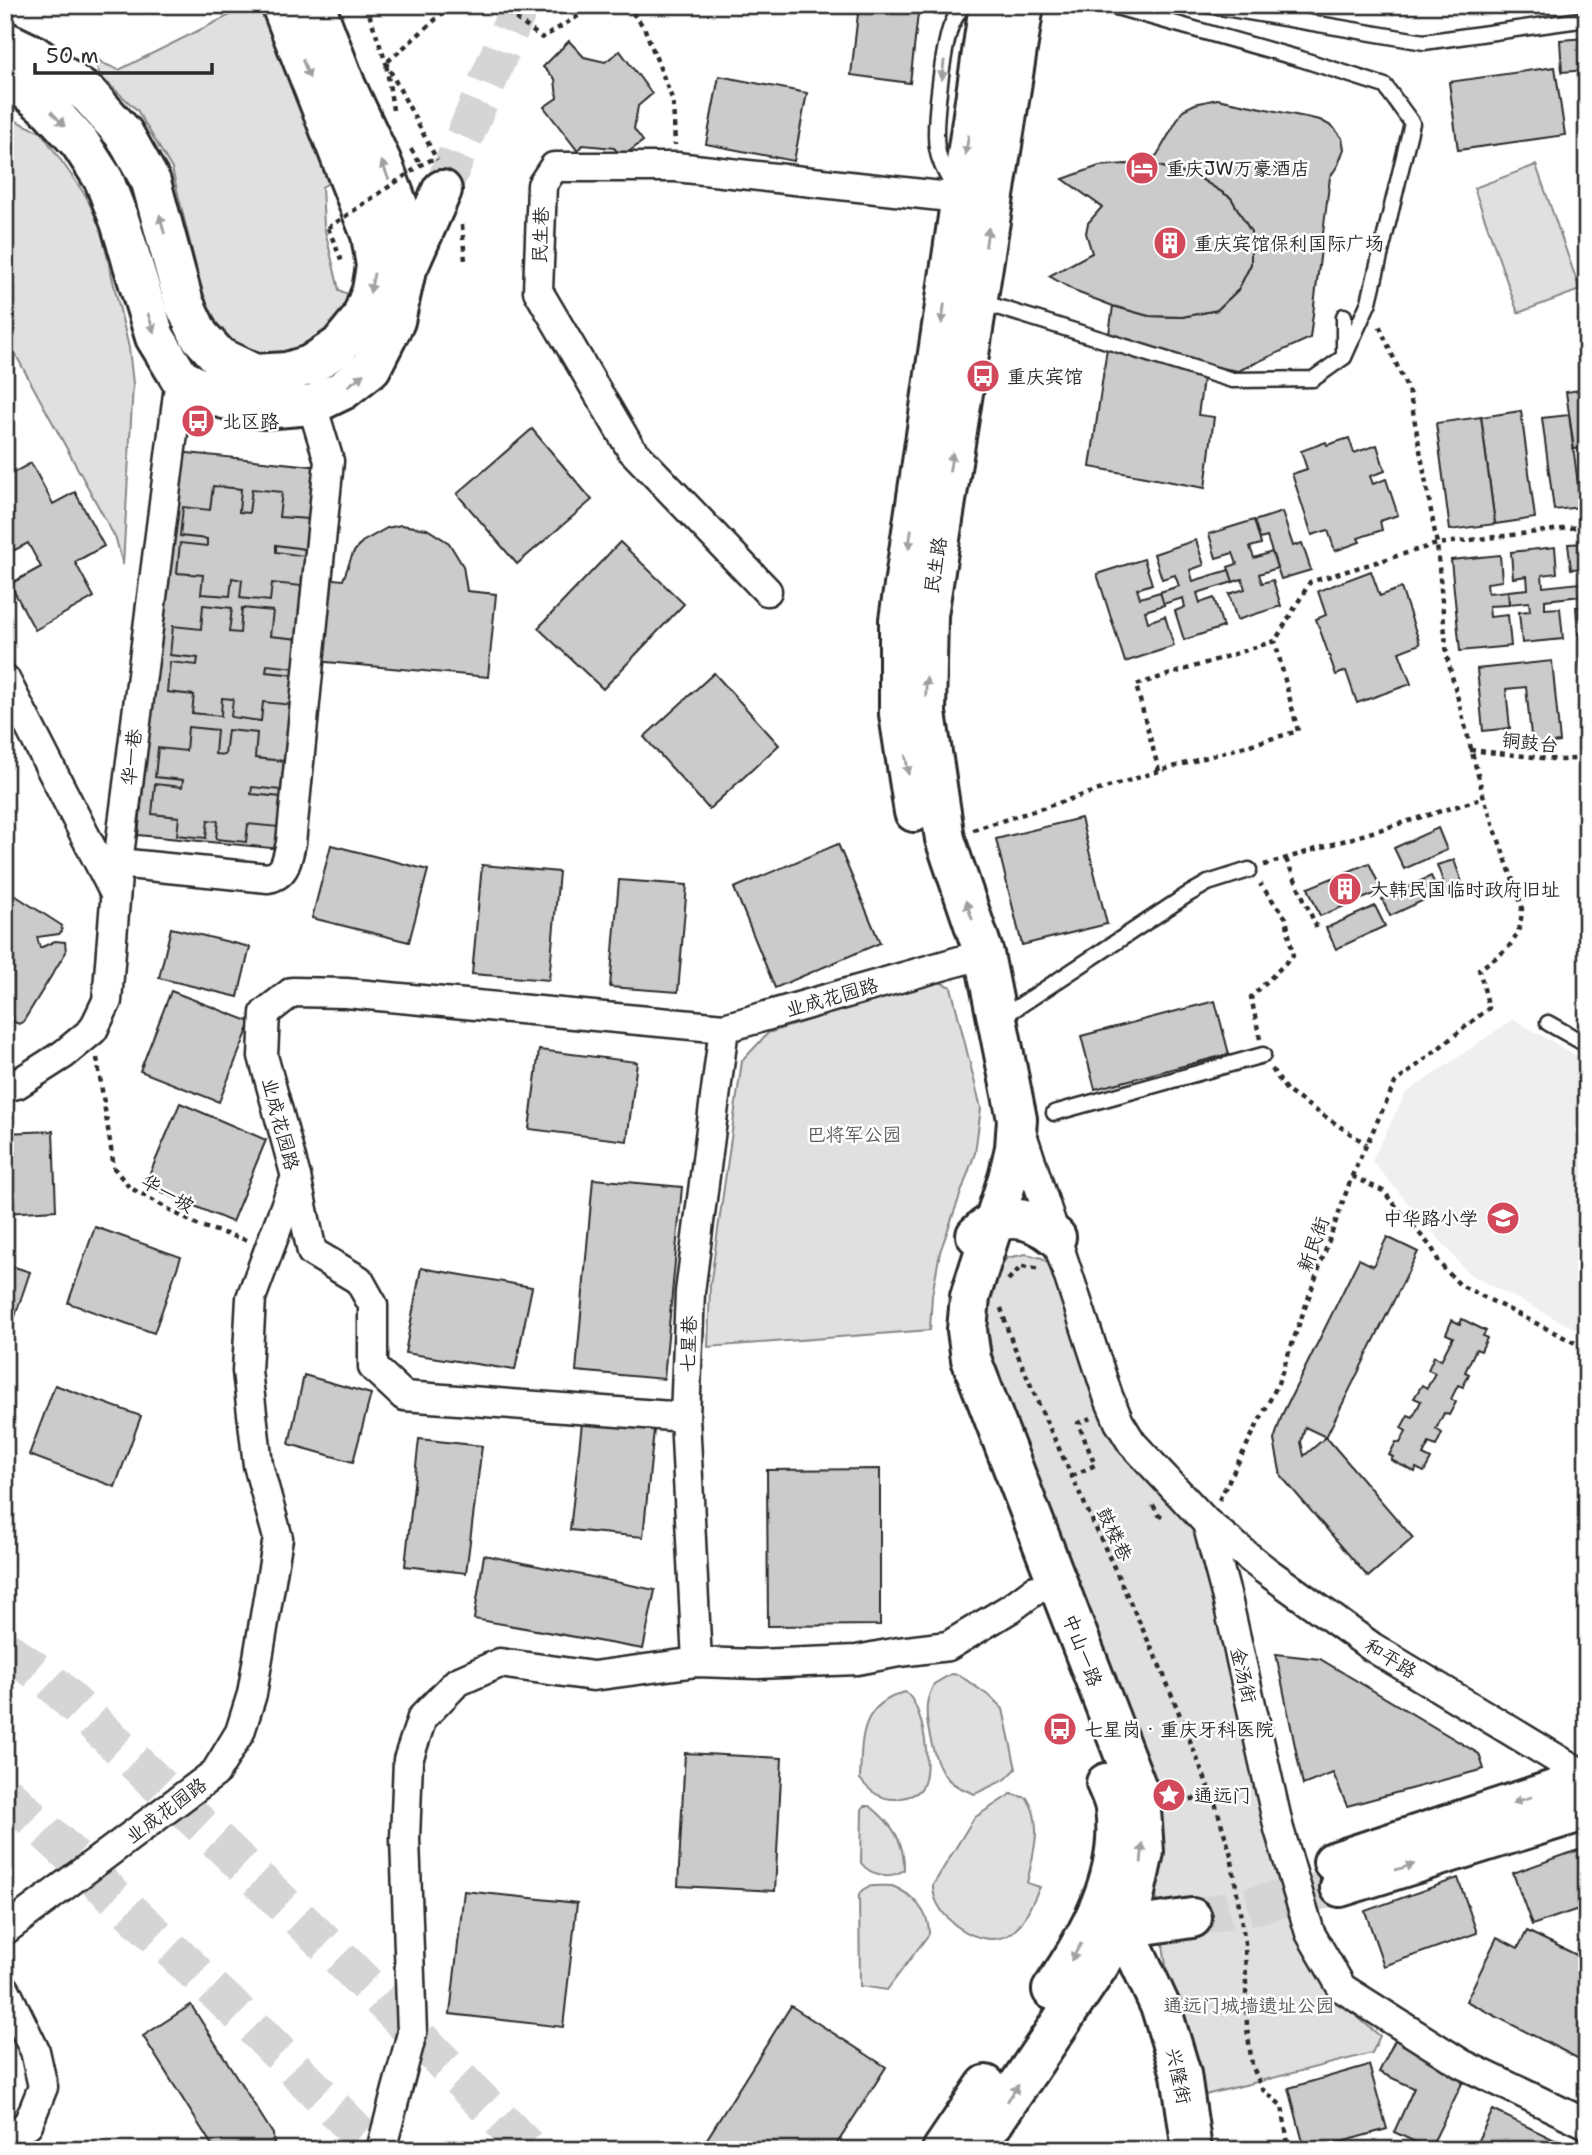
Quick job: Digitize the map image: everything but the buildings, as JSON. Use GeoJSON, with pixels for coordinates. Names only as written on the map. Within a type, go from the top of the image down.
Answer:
{"type":"FeatureCollection","features":[{"type":"Feature","properties":{"kind":"main road"},"geometry":{"type":"LineString","coordinates":[[281,5],[406,270]]}},
{"type":"Feature","properties":{"kind":"main road"},"geometry":{"type":"LineString","coordinates":[[5,41],[34,55],[89,95],[124,134],[151,182],[184,303],[199,335],[219,358],[255,374],[287,372],[310,365],[339,346],[361,319],[372,290],[387,226],[382,163],[346,86],[315,5]]}},
{"type":"Feature","properties":{"kind":"main road","name":"民生路"},"geometry":{"type":"LineString","coordinates":[[989,5],[899,620],[898,714],[919,842],[997,1021],[1004,1119]]}},
{"type":"Feature","properties":{"kind":"main road","name":"民生路"},"geometry":{"type":"LineString","coordinates":[[1004,1119],[945,839],[926,713],[928,615],[1024,5]]}},
{"type":"Feature","properties":{"kind":"main road"},"geometry":{"type":"LineString","coordinates":[[5,76],[50,110],[80,143],[104,180],[120,222],[155,337],[180,378],[217,397],[263,409],[312,405],[343,390],[371,368],[395,321],[406,270],[440,172]]}},
{"type":"Feature","properties":{"kind":"main road"},"geometry":{"type":"LineString","coordinates":[[993,1223],[1015,1149],[1004,1119]]}},
{"type":"Feature","properties":{"kind":"main road","name":"中山一路"},"geometry":{"type":"LineString","coordinates":[[975,2150],[1119,1913],[1144,1852],[1140,1797],[971,1359],[967,1329],[970,1297],[981,1268],[985,1170],[991,1141],[1004,1119]]}},
{"type":"Feature","properties":{"kind":"main road"},"geometry":{"type":"LineString","coordinates":[[981,1268],[971,1240],[993,1223],[1019,1218],[1042,1225],[1056,1258]]}},
{"type":"Feature","properties":{"kind":"main road"},"geometry":{"type":"LineString","coordinates":[[981,1268],[993,1245],[1006,1237],[1020,1237],[1049,1250],[1056,1258]]}},
{"type":"Feature","properties":{"kind":"main road","name":"中山一路"},"geometry":{"type":"LineString","coordinates":[[942,2150],[1061,1977],[1119,1913],[1115,1807],[952,1366],[946,1330],[949,1294],[981,1268]]}},
{"type":"Feature","properties":{"kind":"main road","name":"和平路"},"geometry":{"type":"LineString","coordinates":[[1587,1778],[1337,1875],[1587,1810]]}},
{"type":"Feature","properties":{"kind":"main road"},"geometry":{"type":"LineString","coordinates":[[1119,1913],[1191,1904]]}},
{"type":"Feature","properties":{"kind":"main road","name":"兴隆街"},"geometry":{"type":"LineString","coordinates":[[1119,1913],[1161,2008],[1181,2074],[1192,2150]]}},
{"type":"Feature","properties":{"kind":"street","name":"民生巷"},"geometry":{"type":"LineString","coordinates":[[768,591],[631,449],[538,291],[542,185],[554,167],[676,167],[959,198]]}},
{"type":"Feature","properties":{"kind":"street","name":"华一巷"},"geometry":{"type":"LineString","coordinates":[[5,1087],[17,1084],[64,1054],[93,1030],[107,1001],[118,863],[180,378]]}},
{"type":"Feature","properties":{"kind":"street"},"geometry":{"type":"LineString","coordinates":[[118,863],[268,878],[274,877],[285,867],[291,843],[329,461],[312,405]]}},
{"type":"Feature","properties":{"kind":"street"},"geometry":{"type":"LineString","coordinates":[[5,679],[115,894]]}},
{"type":"Feature","properties":{"kind":"street","name":"业成花园路"},"geometry":{"type":"LineString","coordinates":[[5,1930],[215,1773],[240,1732],[251,1694],[278,1538],[258,1465],[247,1371],[251,1298],[296,1177],[263,1056],[265,1013],[292,992],[346,993],[724,1028],[971,958]]}},
{"type":"Feature","properties":{"kind":"street","name":"七星巷"},"geometry":{"type":"LineString","coordinates":[[697,1662],[685,1417],[690,1292],[724,1028]]}},
{"type":"Feature","properties":{"kind":"street","name":"金汤街"},"geometry":{"type":"LineString","coordinates":[[1004,1119],[1119,1422],[1132,1443],[1207,1523],[1227,1598],[1279,1829],[1310,1933],[1342,1988],[1462,2064],[1587,2124]]}},
{"type":"Feature","properties":{"kind":"street"},"geometry":{"type":"LineString","coordinates":[[296,1177],[312,1252],[359,1280],[373,1305],[373,1367],[404,1395],[685,1417]]}},
{"type":"Feature","properties":{"kind":"street","name":"和平路"},"geometry":{"type":"LineString","coordinates":[[1207,1523],[1265,1570],[1371,1647],[1587,1778]]}},
{"type":"Feature","properties":{"kind":"street"},"geometry":{"type":"LineString","coordinates":[[381,2150],[412,2033],[405,1839],[408,1760],[422,1718],[457,1682],[500,1663],[593,1676],[697,1662],[757,1664],[857,1660],[948,1646],[1011,1608],[1035,1590]]}},
{"type":"Feature","properties":{"kind":"street"},"geometry":{"type":"LineString","coordinates":[[5,1989],[35,2051],[43,2087],[28,2124],[5,2139]]}},
{"type":"Feature","properties":{"kind":"lane"},"geometry":{"type":"LineString","coordinates":[[959,198],[942,166],[935,134],[946,45],[955,16],[963,5]]}},
{"type":"Feature","properties":{"kind":"lane"},"geometry":{"type":"LineString","coordinates":[[977,301],[1232,380],[1313,379],[1344,357],[1369,302],[1412,123],[1385,86],[1301,59],[1109,5]]}},
{"type":"Feature","properties":{"kind":"lane"},"geometry":{"type":"LineString","coordinates":[[1207,5],[1424,42],[1587,19]]}},
{"type":"Feature","properties":{"kind":"lane"},"geometry":{"type":"LineString","coordinates":[[1344,316],[1344,357]]}},
{"type":"Feature","properties":{"kind":"lane"},"geometry":{"type":"LineString","coordinates":[[997,1021],[1187,895],[1208,883],[1249,870]]}},
{"type":"Feature","properties":{"kind":"lane"},"geometry":{"type":"LineString","coordinates":[[1548,1023],[1587,1045]]}},
{"type":"Feature","properties":{"kind":"lane"},"geometry":{"type":"LineString","coordinates":[[1054,1114],[1263,1055]]}},
{"type":"Feature","properties":{"kind":"path"},"geometry":{"type":"LineString","coordinates":[[366,5],[386,63],[440,172]]}},
{"type":"Feature","properties":{"kind":"path"},"geometry":{"type":"LineString","coordinates":[[386,63],[444,12],[503,9],[542,38],[593,8],[611,5]]}},
{"type":"Feature","properties":{"kind":"path"},"geometry":{"type":"LineString","coordinates":[[626,5],[644,27],[673,101],[676,167]]}},
{"type":"Feature","properties":{"kind":"path"},"geometry":{"type":"LineString","coordinates":[[386,63],[393,111]]}},
{"type":"Feature","properties":{"kind":"path"},"geometry":{"type":"LineString","coordinates":[[328,228],[421,164],[440,172]]}},
{"type":"Feature","properties":{"kind":"path"},"geometry":{"type":"LineString","coordinates":[[1366,1144],[1287,1091],[1263,1055],[1251,997],[1293,956],[1286,918],[1249,870],[1484,798],[1447,657],[1437,544],[1410,395],[1369,302]]}},
{"type":"Feature","properties":{"kind":"path"},"geometry":{"type":"LineString","coordinates":[[1160,771],[1136,685],[1275,641],[1310,582],[1437,544],[1587,526]]}},
{"type":"Feature","properties":{"kind":"path"},"geometry":{"type":"LineString","coordinates":[[945,839],[1160,771],[1298,731],[1275,641]]}},
{"type":"Feature","properties":{"kind":"path","name":"铜鼓台"},"geometry":{"type":"LineString","coordinates":[[1470,750],[1561,760],[1587,758]]}},
{"type":"Feature","properties":{"kind":"path","name":"新民街"},"geometry":{"type":"LineString","coordinates":[[1207,1523],[1277,1386],[1352,1176],[1395,1083],[1489,1008],[1479,969],[1501,955],[1515,941],[1522,924],[1522,906],[1484,798]]}},
{"type":"Feature","properties":{"kind":"path"},"geometry":{"type":"LineString","coordinates":[[1286,859],[1316,926],[1321,923]]}},
{"type":"Feature","properties":{"kind":"path","name":"华一坡"},"geometry":{"type":"LineString","coordinates":[[93,1030],[114,1168],[129,1187],[197,1225],[270,1247]]}},
{"type":"Feature","properties":{"kind":"path"},"geometry":{"type":"LineString","coordinates":[[1352,1176],[1383,1191],[1424,1239],[1440,1264],[1460,1285],[1587,1349]]}},
{"type":"Feature","properties":{"kind":"path"},"geometry":{"type":"LineString","coordinates":[[981,1268],[1040,1268],[1056,1258]]}},
{"type":"Feature","properties":{"kind":"path","name":"鼓楼巷"},"geometry":{"type":"LineString","coordinates":[[999,1301],[1009,1334],[1163,1673],[1212,1795],[1231,1855],[1245,1943],[1247,2028],[1252,2065],[1262,2089],[1282,2106],[1289,2150]]}},
{"type":"Feature","properties":{"kind":"path"},"geometry":{"type":"LineString","coordinates":[[1072,1476],[1095,1465],[1078,1423],[1095,1416]]}},
{"type":"Feature","properties":{"kind":"path"},"geometry":{"type":"LineString","coordinates":[[1152,1504],[1159,1515],[1172,1522],[1207,1523]]}},
{"type":"Feature","properties":{"kind":"path"},"geometry":{"type":"LineString","coordinates":[[1170,1803],[1212,1795]]}},
{"type":"Feature","properties":{"kind":"shaded area","name":"中华路小学"},"geometry":{"type":"Polygon","coordinates":[[[1513,1019],[1587,1062],[1587,1335],[1469,1274],[1372,1161],[1405,1094],[1513,1019]]]}},
{"type":"Feature","properties":{"kind":"green space"},"geometry":{"type":"Polygon","coordinates":[[[246,7],[266,7],[335,179],[322,187],[324,226],[339,290],[353,294],[336,326],[298,355],[266,356],[243,351],[226,337],[213,320],[200,284],[172,169],[137,110],[100,76],[93,55],[102,63],[119,70],[246,7]]]}},
{"type":"Feature","properties":{"kind":"green space"},"geometry":{"type":"Polygon","coordinates":[[[7,117],[41,132],[86,196],[100,226],[129,348],[133,384],[123,565],[116,539],[5,335],[7,117]]]}},
{"type":"Feature","properties":{"kind":"green space"},"geometry":{"type":"Polygon","coordinates":[[[1536,165],[1580,290],[1518,313],[1474,188],[1536,165]]]}},
{"type":"Feature","properties":{"kind":"green space","name":"巴将军公园"},"geometry":{"type":"Polygon","coordinates":[[[934,980],[951,987],[981,1108],[975,1153],[940,1252],[932,1295],[930,1330],[708,1347],[710,1286],[742,1061],[768,1033],[934,980]]]}},
{"type":"Feature","properties":{"kind":"green space","name":"通远门城墙遗址公园"},"geometry":{"type":"Polygon","coordinates":[[[1026,1254],[1042,1258],[1055,1268],[1098,1397],[1185,1514],[1200,1545],[1299,1937],[1315,1970],[1336,1999],[1380,2036],[1372,2053],[1197,2097],[1171,2001],[1150,1852],[999,1392],[986,1319],[992,1288],[999,1267],[1007,1258],[1026,1254]]]}},
{"type":"Feature","properties":{"kind":"green space"},"geometry":{"type":"Polygon","coordinates":[[[951,1674],[959,1675],[1003,1709],[1016,1769],[1006,1779],[975,1794],[956,1786],[942,1772],[929,1732],[927,1704],[930,1694],[934,1684],[951,1674]]]}},
{"type":"Feature","properties":{"kind":"green space"},"geometry":{"type":"Polygon","coordinates":[[[905,1692],[917,1709],[925,1738],[927,1768],[919,1791],[907,1797],[891,1799],[876,1794],[860,1779],[861,1751],[871,1715],[878,1706],[905,1692]]]}},
{"type":"Feature","properties":{"kind":"green space"},"geometry":{"type":"Polygon","coordinates":[[[1011,1794],[1027,1798],[1032,1808],[1036,1839],[1027,1883],[1040,1887],[1015,1930],[998,1938],[985,1938],[972,1935],[949,1919],[940,1909],[933,1885],[974,1818],[1011,1794]]]}},
{"type":"Feature","properties":{"kind":"green space"},"geometry":{"type":"Polygon","coordinates":[[[864,1806],[870,1806],[878,1813],[896,1834],[904,1860],[904,1870],[899,1873],[881,1875],[870,1871],[861,1863],[864,1806]]]}},
{"type":"Feature","properties":{"kind":"green space"},"geometry":{"type":"Polygon","coordinates":[[[892,1886],[906,1893],[918,1904],[926,1918],[929,1934],[887,1990],[860,1986],[859,1894],[869,1887],[892,1886]]]}},
{"type":"Feature","properties":{"kind":"tunnel"},"geometry":{"type":"LineString","coordinates":[[442,190],[520,5]]}},
{"type":"Feature","properties":{"kind":"tunnel"},"geometry":{"type":"LineString","coordinates":[[5,1649],[49,1680],[334,1952],[530,2150]]}},
{"type":"Feature","properties":{"kind":"tunnel"},"geometry":{"type":"LineString","coordinates":[[5,1793],[251,2025],[375,2150]]}},
{"type":"Feature","properties":{"kind":"tunnel"},"geometry":{"type":"LineString","coordinates":[[1192,1918],[1340,1887]]}},
{"type":"Feature","properties":{"kind":"place","name":"重庆JW万豪酒店"},"geometry":{"type":"Point","coordinates":[1142,168]}},
{"type":"Feature","properties":{"kind":"place","name":"重庆宾馆保利国际广场"},"geometry":{"type":"Point","coordinates":[1170,243]}},
{"type":"Feature","properties":{"kind":"place","name":"重庆宾馆"},"geometry":{"type":"Point","coordinates":[983,376]}},
{"type":"Feature","properties":{"kind":"place","name":"北区路"},"geometry":{"type":"Point","coordinates":[198,421]}},
{"type":"Feature","properties":{"kind":"place","name":"大韩民国临时政府旧址"},"geometry":{"type":"Point","coordinates":[1345,889]}},
{"type":"Feature","properties":{"kind":"place","name":"中华路小学"},"geometry":{"type":"Point","coordinates":[1503,1218]}},
{"type":"Feature","properties":{"kind":"place","name":"七星岗‧重庆牙科医院"},"geometry":{"type":"Point","coordinates":[1060,1729]}},
{"type":"Feature","properties":{"kind":"place","name":"通远门"},"geometry":{"type":"Point","coordinates":[1169,1795]}}]}
